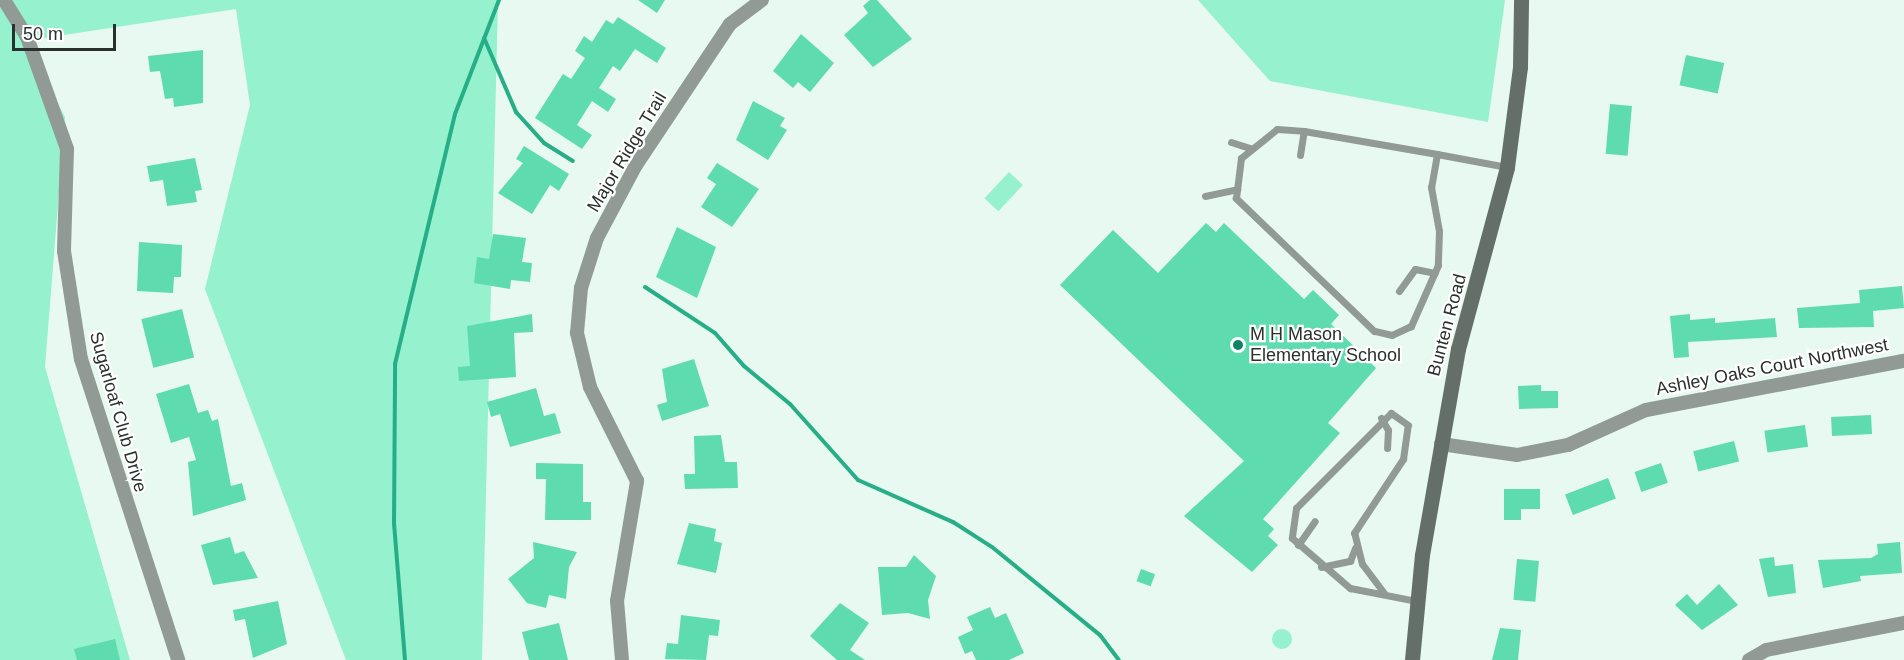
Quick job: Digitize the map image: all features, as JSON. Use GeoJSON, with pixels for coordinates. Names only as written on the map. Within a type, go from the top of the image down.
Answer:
{"type":"FeatureCollection","features":[{"type":"Feature","properties":{"kind":"street","name":"Sugarloaf Club Drive"},"geometry":{"type":"LineString","coordinates":[[4,0],[27,37],[67,149],[64,251],[81,359],[178,660]]}},
{"type":"Feature","properties":{"kind":"street","name":"Major Ridge Trail"},"geometry":{"type":"LineString","coordinates":[[622,660],[617,601],[637,481],[590,387],[577,333],[581,288],[597,238],[636,165],[730,24],[762,0]]}},
{"type":"Feature","properties":{"kind":"street","name":"Bunten Road"},"geometry":{"type":"LineString","coordinates":[[1412,660],[1416,601],[1458,349],[1507,167],[1520,67],[1521,0]]}},
{"type":"Feature","properties":{"kind":"street","name":"Ashley Oaks Court Northwest"},"geometry":{"type":"LineString","coordinates":[[1441,444],[1516,455],[1568,444],[1646,410],[1904,361]]}},
{"type":"Feature","properties":{"kind":"street"},"geometry":{"type":"LineString","coordinates":[[1749,660],[1766,650],[1904,623]]}},
{"type":"Feature","properties":{"kind":"lane"},"geometry":{"type":"LineString","coordinates":[[1437,154],[1431,187],[1439,231],[1435,273],[1411,326],[1392,334],[1374,331],[1236,198],[1241,158],[1250,148],[1277,129],[1304,131],[1437,154],[1507,167]]}},
{"type":"Feature","properties":{"kind":"lane"},"geometry":{"type":"LineString","coordinates":[[1300,155],[1304,131]]}},
{"type":"Feature","properties":{"kind":"lane"},"geometry":{"type":"LineString","coordinates":[[1231,142],[1250,148]]}},
{"type":"Feature","properties":{"kind":"lane"},"geometry":{"type":"LineString","coordinates":[[1205,196],[1237,189]]}},
{"type":"Feature","properties":{"kind":"lane"},"geometry":{"type":"LineString","coordinates":[[1399,291],[1415,269],[1435,273]]}},
{"type":"Feature","properties":{"kind":"lane"},"geometry":{"type":"LineString","coordinates":[[1321,567],[1350,561],[1360,520],[1389,484],[1409,439],[1402,417],[1391,413],[1381,418],[1296,508],[1292,538],[1321,567],[1350,588],[1416,601]]}},
{"type":"Feature","properties":{"kind":"lane"},"geometry":{"type":"LineString","coordinates":[[1381,418],[1388,430],[1387,448]]}},
{"type":"Feature","properties":{"kind":"lane"},"geometry":{"type":"LineString","coordinates":[[1298,545],[1315,521]]}},
{"type":"Feature","properties":{"kind":"lane"},"geometry":{"type":"LineString","coordinates":[[1355,548],[1383,593]]}},
{"type":"Feature","properties":{"kind":"green space"},"geometry":{"type":"Polygon","coordinates":[[[0,0],[498,0],[482,660],[346,660],[205,289],[250,105],[236,9],[24,41],[65,117],[45,367],[130,660],[0,660],[0,0]]]}},
{"type":"Feature","properties":{"kind":"green space"},"geometry":{"type":"Polygon","coordinates":[[[1198,0],[1505,0],[1488,122],[1270,81],[1198,0]]]}},
{"type":"Feature","properties":{"kind":"green space"},"geometry":{"type":"Polygon","coordinates":[[[1009,172],[1023,185],[998,211],[984,198],[1009,172]]]}},
{"type":"Feature","properties":{"kind":"green space"},"geometry":{"type":"Polygon","coordinates":[[[1282,629],[1289,632],[1292,639],[1289,646],[1282,649],[1275,646],[1272,639],[1275,632],[1282,629]]]}},
{"type":"Feature","properties":{"kind":"building"},"geometry":{"type":"Polygon","coordinates":[[[638,0],[665,0],[657,13],[638,0]]]}},
{"type":"Feature","properties":{"kind":"building"},"geometry":{"type":"Polygon","coordinates":[[[870,0],[877,0],[912,39],[873,67],[844,35],[868,13],[863,6],[870,0]]]}},
{"type":"Feature","properties":{"kind":"building"},"geometry":{"type":"Polygon","coordinates":[[[618,17],[666,48],[657,63],[635,49],[620,71],[613,66],[599,88],[616,99],[608,112],[592,101],[577,125],[592,135],[582,149],[535,118],[563,74],[571,79],[585,58],[575,51],[584,36],[592,42],[606,20],[613,24],[618,17]]]}},
{"type":"Feature","properties":{"kind":"building"},"geometry":{"type":"Polygon","coordinates":[[[801,34],[834,63],[810,92],[798,82],[793,88],[773,71],[801,34]]]}},
{"type":"Feature","properties":{"kind":"building"},"geometry":{"type":"Polygon","coordinates":[[[203,50],[203,103],[174,107],[173,98],[165,99],[160,71],[150,72],[148,56],[203,50]]]}},
{"type":"Feature","properties":{"kind":"building"},"geometry":{"type":"Polygon","coordinates":[[[1686,55],[1724,63],[1718,93],[1680,85],[1686,55]]]}},
{"type":"Feature","properties":{"kind":"building"},"geometry":{"type":"Polygon","coordinates":[[[753,101],[785,118],[780,126],[787,130],[768,160],[736,140],[753,101]]]}},
{"type":"Feature","properties":{"kind":"building"},"geometry":{"type":"Polygon","coordinates":[[[1610,104],[1632,106],[1628,156],[1606,154],[1610,104]]]}},
{"type":"Feature","properties":{"kind":"building"},"geometry":{"type":"Polygon","coordinates":[[[524,146],[569,174],[559,191],[550,185],[532,214],[498,193],[523,163],[516,159],[524,146]]]}},
{"type":"Feature","properties":{"kind":"building"},"geometry":{"type":"Polygon","coordinates":[[[195,158],[202,190],[195,191],[197,202],[167,206],[163,180],[150,182],[147,166],[195,158]]]}},
{"type":"Feature","properties":{"kind":"building"},"geometry":{"type":"Polygon","coordinates":[[[717,163],[759,189],[732,227],[701,207],[716,184],[707,178],[717,163]]]}},
{"type":"Feature","properties":{"kind":"building","name":"M H Mason Elementary School"},"geometry":{"type":"Polygon","coordinates":[[[1206,223],[1216,232],[1224,223],[1304,299],[1313,290],[1339,315],[1331,324],[1376,368],[1328,423],[1340,433],[1263,519],[1274,529],[1268,536],[1278,545],[1252,572],[1184,516],[1244,461],[1060,285],[1113,230],[1158,273],[1206,223]]]}},
{"type":"Feature","properties":{"kind":"building"},"geometry":{"type":"Polygon","coordinates":[[[677,227],[716,247],[697,298],[656,277],[677,227]]]}},
{"type":"Feature","properties":{"kind":"building"},"geometry":{"type":"Polygon","coordinates":[[[493,234],[526,238],[522,262],[532,263],[530,282],[511,280],[510,289],[474,283],[477,257],[489,259],[493,234]]]}},
{"type":"Feature","properties":{"kind":"building"},"geometry":{"type":"Polygon","coordinates":[[[139,242],[182,245],[181,277],[174,277],[173,293],[137,291],[139,242]]]}},
{"type":"Feature","properties":{"kind":"building"},"geometry":{"type":"Polygon","coordinates":[[[1902,286],[1904,308],[1873,311],[1874,327],[1799,328],[1797,308],[1860,303],[1859,290],[1902,286]]]}},
{"type":"Feature","properties":{"kind":"building"},"geometry":{"type":"Polygon","coordinates":[[[182,309],[194,358],[153,368],[141,319],[182,309]]]}},
{"type":"Feature","properties":{"kind":"building"},"geometry":{"type":"Polygon","coordinates":[[[532,314],[533,332],[514,333],[516,377],[459,381],[458,367],[470,366],[467,326],[532,314]]]}},
{"type":"Feature","properties":{"kind":"building"},"geometry":{"type":"Polygon","coordinates":[[[1690,314],[1690,320],[1715,318],[1715,323],[1775,318],[1777,337],[1688,342],[1689,357],[1674,358],[1670,316],[1690,314]]]}},
{"type":"Feature","properties":{"kind":"building"},"geometry":{"type":"Polygon","coordinates":[[[694,359],[709,406],[662,421],[657,405],[667,402],[662,369],[694,359]]]}},
{"type":"Feature","properties":{"kind":"building"},"geometry":{"type":"Polygon","coordinates":[[[189,384],[198,413],[208,410],[212,421],[218,419],[231,486],[242,483],[246,500],[193,516],[188,462],[196,460],[189,437],[171,443],[156,394],[189,384]]]}},
{"type":"Feature","properties":{"kind":"building"},"geometry":{"type":"Polygon","coordinates":[[[1541,385],[1541,391],[1558,391],[1558,408],[1519,409],[1518,386],[1541,385]]]}},
{"type":"Feature","properties":{"kind":"building"},"geometry":{"type":"Polygon","coordinates":[[[536,388],[544,416],[555,413],[561,433],[510,447],[500,414],[491,417],[487,402],[536,388]]]}},
{"type":"Feature","properties":{"kind":"building"},"geometry":{"type":"Polygon","coordinates":[[[1871,415],[1872,434],[1832,436],[1831,417],[1871,415]]]}},
{"type":"Feature","properties":{"kind":"building"},"geometry":{"type":"Polygon","coordinates":[[[1805,425],[1808,447],[1767,452],[1764,431],[1805,425]]]}},
{"type":"Feature","properties":{"kind":"building"},"geometry":{"type":"Polygon","coordinates":[[[721,435],[725,462],[737,462],[738,488],[685,489],[684,474],[695,474],[694,436],[721,435]]]}},
{"type":"Feature","properties":{"kind":"building"},"geometry":{"type":"Polygon","coordinates":[[[1734,441],[1739,461],[1698,472],[1693,451],[1734,441]]]}},
{"type":"Feature","properties":{"kind":"building"},"geometry":{"type":"Polygon","coordinates":[[[536,463],[583,464],[583,502],[591,502],[591,520],[545,520],[546,479],[536,479],[536,463]]]}},
{"type":"Feature","properties":{"kind":"building"},"geometry":{"type":"Polygon","coordinates":[[[1661,463],[1668,483],[1641,492],[1635,472],[1661,463]]]}},
{"type":"Feature","properties":{"kind":"building"},"geometry":{"type":"Polygon","coordinates":[[[1608,478],[1616,499],[1573,515],[1565,494],[1608,478]]]}},
{"type":"Feature","properties":{"kind":"building"},"geometry":{"type":"Polygon","coordinates":[[[1504,489],[1540,489],[1540,509],[1521,509],[1521,520],[1504,520],[1504,489]]]}},
{"type":"Feature","properties":{"kind":"building"},"geometry":{"type":"Polygon","coordinates":[[[689,523],[716,529],[714,541],[722,543],[716,573],[677,564],[689,523]]]}},
{"type":"Feature","properties":{"kind":"building"},"geometry":{"type":"Polygon","coordinates":[[[230,537],[235,554],[244,551],[258,578],[213,585],[201,545],[230,537]]]}},
{"type":"Feature","properties":{"kind":"building"},"geometry":{"type":"Polygon","coordinates":[[[533,542],[577,552],[569,567],[566,599],[549,595],[546,608],[527,603],[508,579],[534,558],[533,542]]]}},
{"type":"Feature","properties":{"kind":"building"},"geometry":{"type":"Polygon","coordinates":[[[1900,542],[1902,573],[1860,576],[1861,581],[1823,588],[1818,560],[1871,558],[1878,554],[1877,544],[1900,542]]]}},
{"type":"Feature","properties":{"kind":"building"},"geometry":{"type":"Polygon","coordinates":[[[914,555],[936,576],[928,600],[930,619],[908,613],[882,615],[878,567],[906,567],[914,555]]]}},
{"type":"Feature","properties":{"kind":"building"},"geometry":{"type":"Polygon","coordinates":[[[1774,557],[1775,566],[1793,564],[1796,593],[1768,597],[1759,559],[1774,557]]]}},
{"type":"Feature","properties":{"kind":"building"},"geometry":{"type":"Polygon","coordinates":[[[1517,559],[1539,561],[1535,602],[1513,600],[1517,559]]]}},
{"type":"Feature","properties":{"kind":"building"},"geometry":{"type":"Polygon","coordinates":[[[1141,569],[1155,574],[1151,586],[1137,581],[1141,569]]]}},
{"type":"Feature","properties":{"kind":"building"},"geometry":{"type":"Polygon","coordinates":[[[1719,584],[1738,605],[1702,630],[1675,605],[1687,594],[1697,605],[1719,584]]]}},
{"type":"Feature","properties":{"kind":"building"},"geometry":{"type":"Polygon","coordinates":[[[278,601],[287,644],[253,658],[245,619],[235,621],[233,610],[278,601]]]}},
{"type":"Feature","properties":{"kind":"building"},"geometry":{"type":"Polygon","coordinates":[[[840,603],[869,623],[850,650],[865,660],[837,660],[810,636],[840,603]]]}},
{"type":"Feature","properties":{"kind":"building"},"geometry":{"type":"Polygon","coordinates":[[[990,607],[995,618],[1006,613],[1024,653],[1009,660],[976,660],[972,651],[965,654],[958,637],[973,630],[967,617],[990,607]]]}},
{"type":"Feature","properties":{"kind":"building"},"geometry":{"type":"Polygon","coordinates":[[[681,615],[720,620],[718,636],[709,635],[706,660],[665,659],[667,643],[678,644],[681,615]]]}},
{"type":"Feature","properties":{"kind":"building"},"geometry":{"type":"Polygon","coordinates":[[[559,623],[568,660],[529,660],[522,632],[559,623]]]}},
{"type":"Feature","properties":{"kind":"building"},"geometry":{"type":"Polygon","coordinates":[[[1500,628],[1521,630],[1518,660],[1492,660],[1500,628]]]}},
{"type":"Feature","properties":{"kind":"building"},"geometry":{"type":"Polygon","coordinates":[[[115,639],[120,660],[77,660],[74,649],[115,639]]]}},
{"type":"Feature","properties":{"kind":"waterway"},"geometry":{"type":"LineString","coordinates":[[405,660],[394,524],[395,364],[455,114],[499,0]]}},
{"type":"Feature","properties":{"kind":"waterway"},"geometry":{"type":"LineString","coordinates":[[484,38],[516,112],[544,143],[573,161]]}},
{"type":"Feature","properties":{"kind":"waterway"},"geometry":{"type":"LineString","coordinates":[[645,287],[715,333],[744,366],[790,404],[858,480],[953,522],[992,547],[1100,635],[1119,660]]}},
{"type":"Feature","properties":{"kind":"place","name":"M H Mason Elementary School"},"geometry":{"type":"Point","coordinates":[1238,345]}}]}
